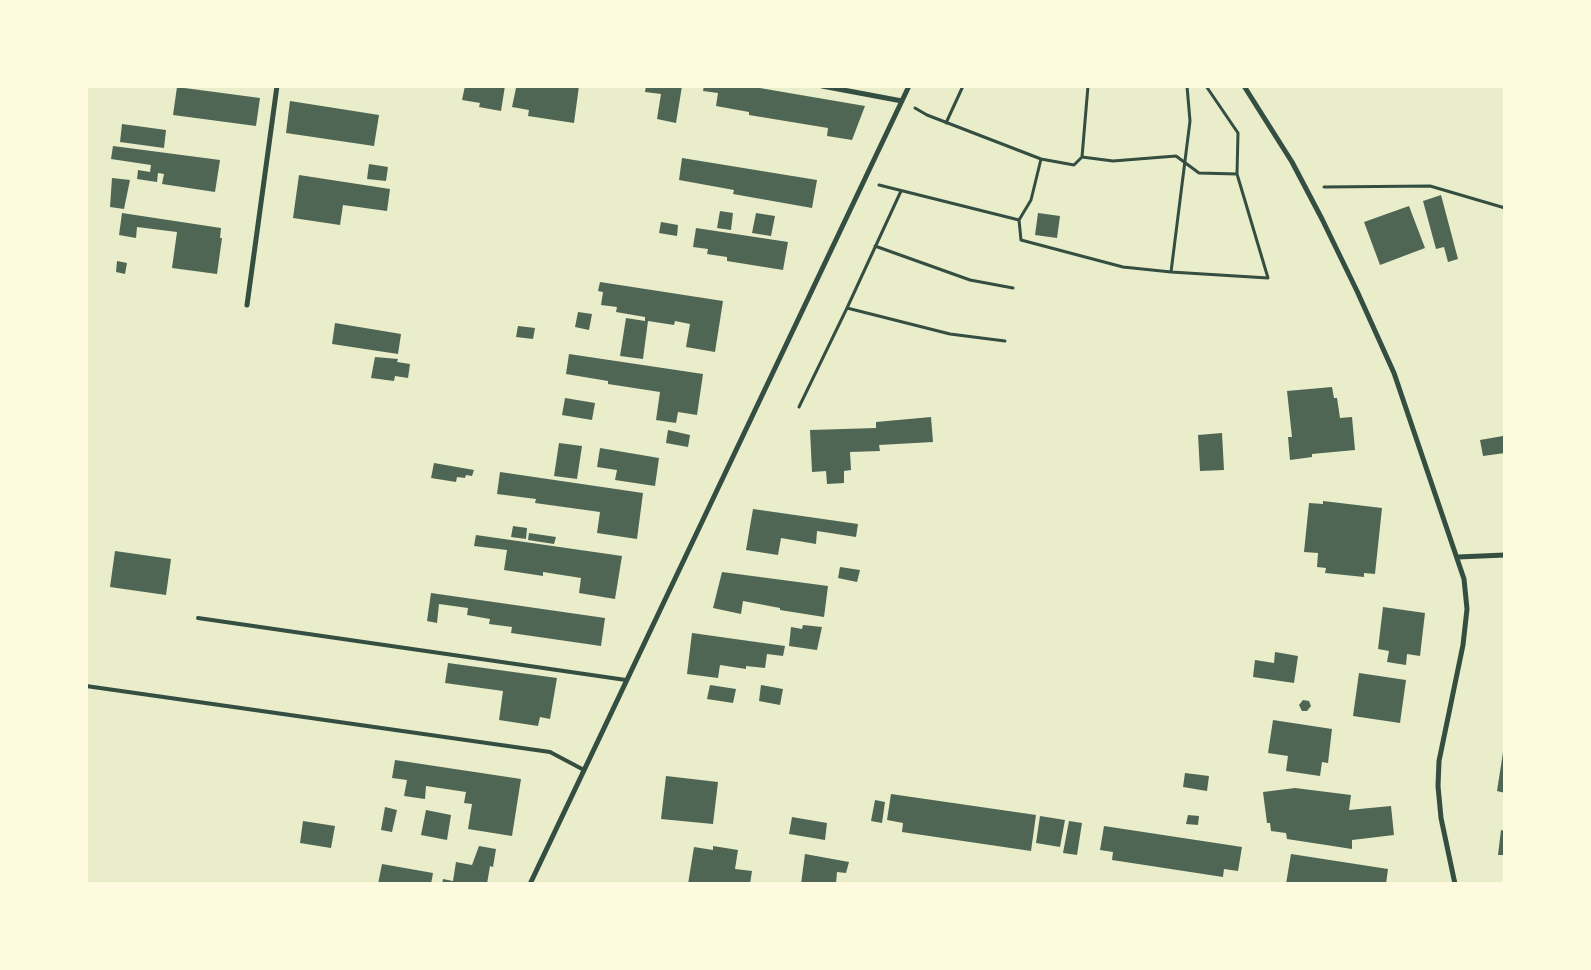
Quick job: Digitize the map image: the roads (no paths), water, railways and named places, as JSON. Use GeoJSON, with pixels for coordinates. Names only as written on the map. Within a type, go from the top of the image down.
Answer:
{"type":"FeatureCollection","features":[{"type":"Feature","properties":{"kind":"street"},"geometry":{"type":"LineString","coordinates":[[247,306],[277,86]]}},
{"type":"Feature","properties":{"kind":"street"},"geometry":{"type":"LineString","coordinates":[[822,86],[902,100]]}},
{"type":"Feature","properties":{"kind":"street"},"geometry":{"type":"LineString","coordinates":[[530,884],[909,86]]}},
{"type":"Feature","properties":{"kind":"street"},"geometry":{"type":"LineString","coordinates":[[1244,86],[1292,162],[1357,291],[1394,373],[1464,579],[1466,609],[1463,645],[1439,761],[1438,786],[1441,818],[1455,884]]}},
{"type":"Feature","properties":{"kind":"street"},"geometry":{"type":"LineString","coordinates":[[1458,557],[1505,555]]}},
{"type":"Feature","properties":{"kind":"lane"},"geometry":{"type":"LineString","coordinates":[[198,618],[626,680]]}},
{"type":"Feature","properties":{"kind":"lane"},"geometry":{"type":"LineString","coordinates":[[86,686],[550,752],[584,770]]}}]}
